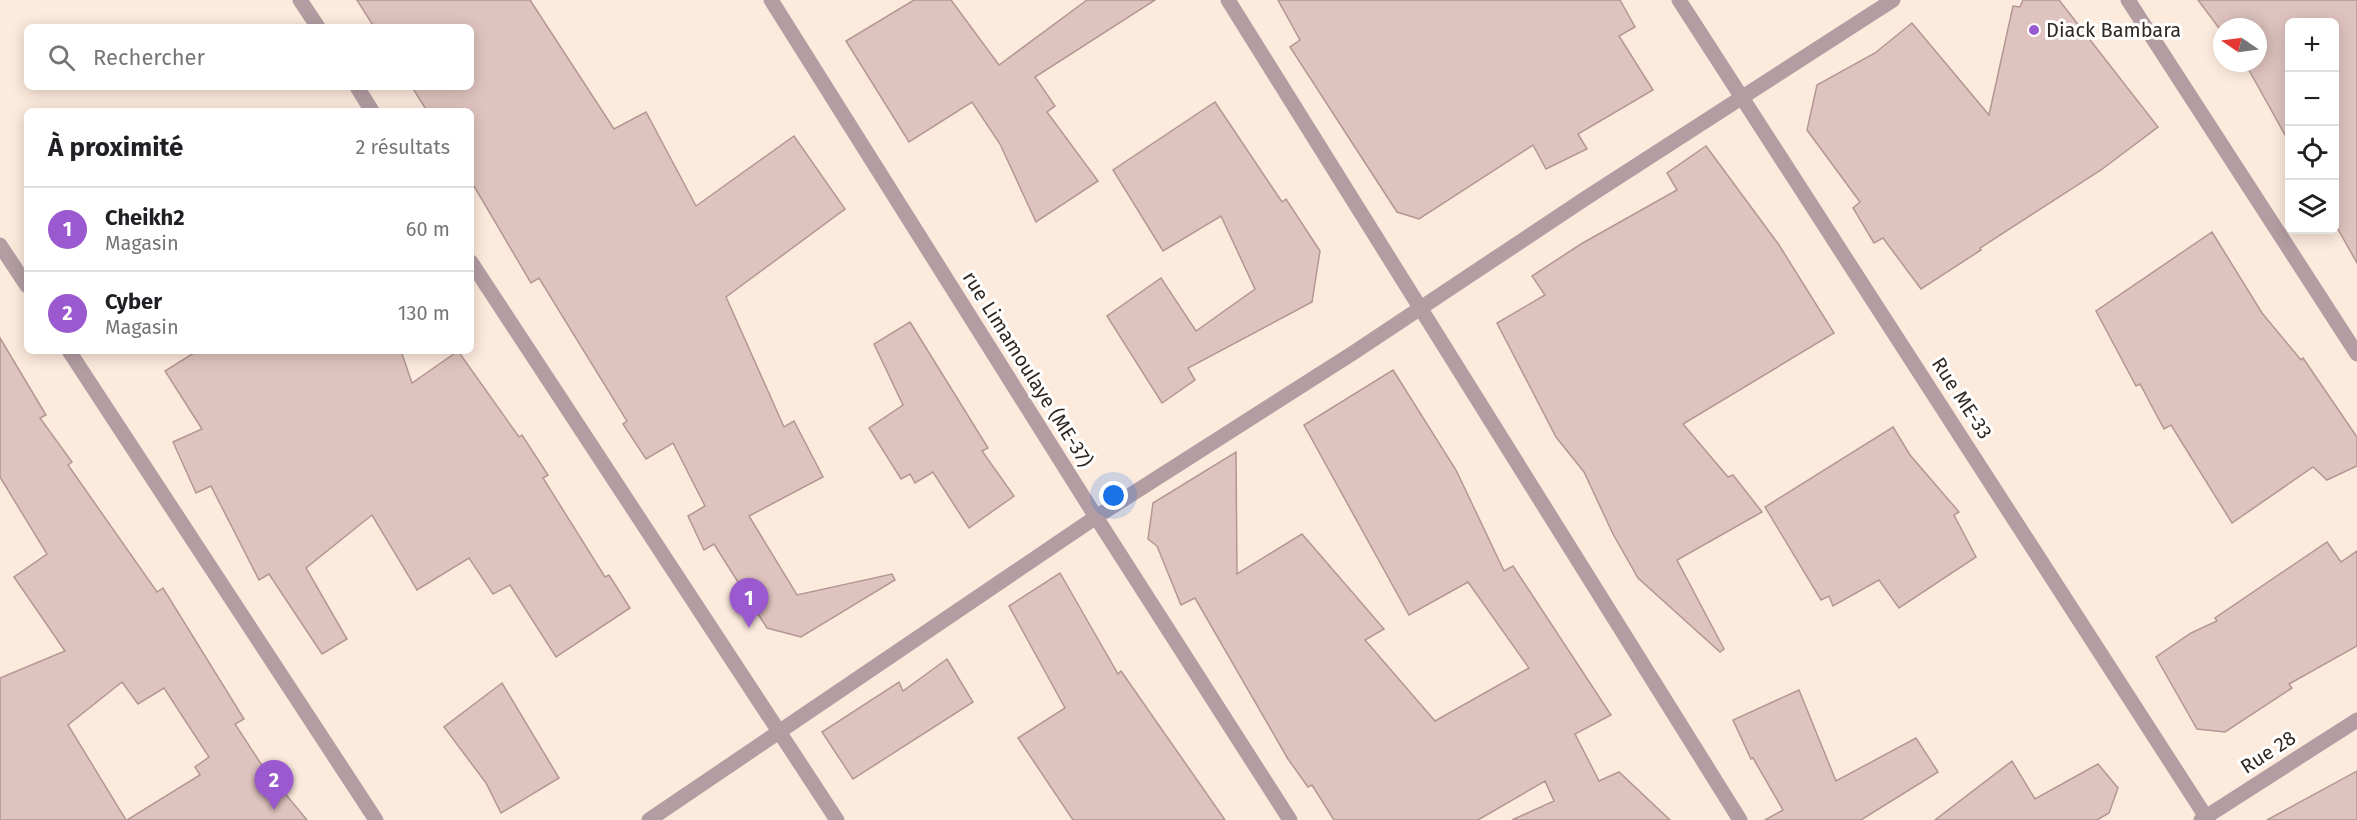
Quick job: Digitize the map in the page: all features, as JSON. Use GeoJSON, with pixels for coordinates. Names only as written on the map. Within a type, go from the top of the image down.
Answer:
{"type":"FeatureCollection","features":[{"type":"Feature","properties":{"kind":"street"},"geometry":{"type":"LineString","coordinates":[[300,0],[316,24]]}},
{"type":"Feature","properties":{"kind":"street","name":"rue Limamoulaye (ME-37)"},"geometry":{"type":"LineString","coordinates":[[771,0],[1096,517],[1290,820]]}},
{"type":"Feature","properties":{"kind":"street"},"geometry":{"type":"LineString","coordinates":[[1228,0],[1740,820]]}},
{"type":"Feature","properties":{"kind":"street","name":"Rue ME-33"},"geometry":{"type":"LineString","coordinates":[[1679,0],[2205,819]]}},
{"type":"Feature","properties":{"kind":"street"},"geometry":{"type":"LineString","coordinates":[[649,820],[1096,517],[1353,353],[1420,306],[1893,0]]}},
{"type":"Feature","properties":{"kind":"street"},"geometry":{"type":"LineString","coordinates":[[2128,0],[2357,354]]}},
{"type":"Feature","properties":{"kind":"street"},"geometry":{"type":"LineString","coordinates":[[359,90],[370,108]]}},
{"type":"Feature","properties":{"kind":"street"},"geometry":{"type":"LineString","coordinates":[[0,245],[24,281]]}},
{"type":"Feature","properties":{"kind":"street"},"geometry":{"type":"LineString","coordinates":[[474,267],[777,732],[837,820]]}},
{"type":"Feature","properties":{"kind":"street"},"geometry":{"type":"LineString","coordinates":[[71,354],[376,820]]}},
{"type":"Feature","properties":{"kind":"street","name":"Rue 28"},"geometry":{"type":"LineString","coordinates":[[2205,819],[2357,720]]}},
{"type":"Feature","properties":{"kind":"building"},"geometry":{"type":"Polygon","coordinates":[[[357,0],[530,0],[614,129],[646,112],[696,206],[794,136],[845,209],[726,297],[784,427],[794,421],[823,477],[749,516],[797,595],[892,574],[895,580],[801,637],[767,628],[714,544],[704,550],[688,516],[705,506],[673,443],[646,459],[623,424],[627,421],[539,278],[531,283],[474,186],[474,108],[425,108],[414,90],[474,90],[474,24],[372,24],[357,0]]]}},
{"type":"Feature","properties":{"kind":"building"},"geometry":{"type":"Polygon","coordinates":[[[914,0],[951,0],[999,65],[1087,0],[1155,0],[1035,77],[1055,106],[1047,112],[1098,181],[1036,222],[1000,144],[972,102],[909,142],[846,41],[914,0]]]}},
{"type":"Feature","properties":{"kind":"building"},"geometry":{"type":"Polygon","coordinates":[[[1278,0],[1620,0],[1635,27],[1619,36],[1653,90],[1578,134],[1587,149],[1546,169],[1533,145],[1419,219],[1397,212],[1290,47],[1300,40],[1278,0]]]}},
{"type":"Feature","properties":{"kind":"building"},"geometry":{"type":"Polygon","coordinates":[[[2023,0],[2059,0],[2158,127],[2101,170],[1921,289],[1883,238],[1874,243],[1853,208],[1860,202],[1807,130],[1817,85],[1875,53],[1912,23],[1989,115],[2013,6],[2020,7],[2023,0]]]}},
{"type":"Feature","properties":{"kind":"building"},"geometry":{"type":"Polygon","coordinates":[[[2198,0],[2357,0],[2357,263],[2339,231],[2339,18],[2285,18],[2285,135],[2250,72],[2267,72],[2267,18],[2213,18],[2213,20],[2198,0]]]}},
{"type":"Feature","properties":{"kind":"building"},"geometry":{"type":"Polygon","coordinates":[[[1215,102],[1282,202],[1286,199],[1320,251],[1312,302],[1188,368],[1195,380],[1162,403],[1107,316],[1161,278],[1196,331],[1255,289],[1221,216],[1163,251],[1113,170],[1215,102]]]}},
{"type":"Feature","properties":{"kind":"building"},"geometry":{"type":"Polygon","coordinates":[[[1706,146],[1779,245],[1834,333],[1683,424],[1728,477],[1733,475],[1762,512],[1677,560],[1724,649],[1720,652],[1638,578],[1613,534],[1584,472],[1556,437],[1497,323],[1545,295],[1532,276],[1581,244],[1677,190],[1667,173],[1706,146]]]}},
{"type":"Feature","properties":{"kind":"building"},"geometry":{"type":"Polygon","coordinates":[[[2212,232],[2262,313],[2301,360],[2303,358],[2357,437],[2357,466],[2327,480],[2313,467],[2232,523],[2171,425],[2164,429],[2140,384],[2136,386],[2096,311],[2212,232]]]}},
{"type":"Feature","properties":{"kind":"building"},"geometry":{"type":"Polygon","coordinates":[[[910,322],[988,448],[982,451],[1014,496],[969,528],[933,472],[915,483],[910,474],[901,479],[869,428],[903,405],[874,344],[910,322]]]}},
{"type":"Feature","properties":{"kind":"building"},"geometry":{"type":"Polygon","coordinates":[[[0,338],[46,415],[40,418],[72,462],[68,465],[157,592],[163,588],[244,719],[235,724],[263,767],[307,820],[127,820],[200,775],[195,767],[209,757],[164,688],[138,704],[122,682],[68,725],[126,820],[0,820],[0,678],[65,651],[14,577],[47,554],[0,477],[0,338]]]}},
{"type":"Feature","properties":{"kind":"building"},"geometry":{"type":"Polygon","coordinates":[[[192,354],[402,354],[412,383],[454,354],[460,354],[519,437],[522,435],[548,475],[543,478],[605,577],[609,575],[630,608],[556,657],[510,585],[493,594],[469,558],[417,590],[372,515],[306,568],[347,639],[322,654],[269,574],[259,580],[211,486],[196,493],[173,442],[202,429],[165,371],[192,354]]]}},
{"type":"Feature","properties":{"kind":"building"},"geometry":{"type":"Polygon","coordinates":[[[1393,370],[1456,470],[1504,571],[1513,566],[1611,715],[1575,734],[1599,781],[1619,772],[1670,820],[1512,820],[1554,801],[1545,781],[1478,820],[1334,820],[1312,785],[1308,787],[1288,759],[1195,598],[1181,605],[1157,546],[1148,539],[1153,503],[1236,452],[1237,574],[1302,534],[1384,629],[1365,640],[1435,721],[1529,668],[1468,582],[1409,615],[1304,425],[1393,370]]]}},
{"type":"Feature","properties":{"kind":"building"},"geometry":{"type":"Polygon","coordinates":[[[1893,427],[1910,455],[1959,512],[1954,515],[1976,557],[1899,608],[1879,580],[1833,606],[1829,596],[1821,600],[1765,507],[1893,427]]]}},
{"type":"Feature","properties":{"kind":"building"},"geometry":{"type":"Polygon","coordinates":[[[2327,542],[2341,562],[2357,551],[2357,646],[2289,684],[2292,688],[2225,732],[2197,729],[2156,657],[2191,633],[2217,621],[2215,618],[2327,542]]]}},
{"type":"Feature","properties":{"kind":"building"},"geometry":{"type":"Polygon","coordinates":[[[1060,573],[1118,674],[1121,671],[1225,820],[1073,820],[1018,738],[1065,708],[1009,606],[1060,573]]]}},
{"type":"Feature","properties":{"kind":"building"},"geometry":{"type":"Polygon","coordinates":[[[947,659],[973,702],[853,779],[822,732],[899,682],[903,691],[947,659]]]}},
{"type":"Feature","properties":{"kind":"building"},"geometry":{"type":"Polygon","coordinates":[[[502,683],[559,778],[501,813],[486,783],[444,727],[502,683]]]}},
{"type":"Feature","properties":{"kind":"building"},"geometry":{"type":"Polygon","coordinates":[[[1799,690],[1836,781],[1916,738],[1938,772],[1861,820],[1765,820],[1783,810],[1753,758],[1751,759],[1733,720],[1799,690]]]}},
{"type":"Feature","properties":{"kind":"building"},"geometry":{"type":"Polygon","coordinates":[[[2012,761],[2035,799],[2098,764],[2118,788],[2109,813],[2097,820],[1935,820],[2012,761]]]}},
{"type":"Feature","properties":{"kind":"building"},"geometry":{"type":"Polygon","coordinates":[[[2357,771],[2357,820],[2267,820],[2357,771]]]}},
{"type":"Feature","properties":{"kind":"place","name":"Diack Bambara"},"geometry":{"type":"Point","coordinates":[2034,30]}},
{"type":"Feature","properties":{"kind":"place","name":"Cheikh2"},"geometry":{"type":"Point","coordinates":[749,628]}},
{"type":"Feature","properties":{"kind":"place","name":"Cyber"},"geometry":{"type":"Point","coordinates":[274,810]}}]}
